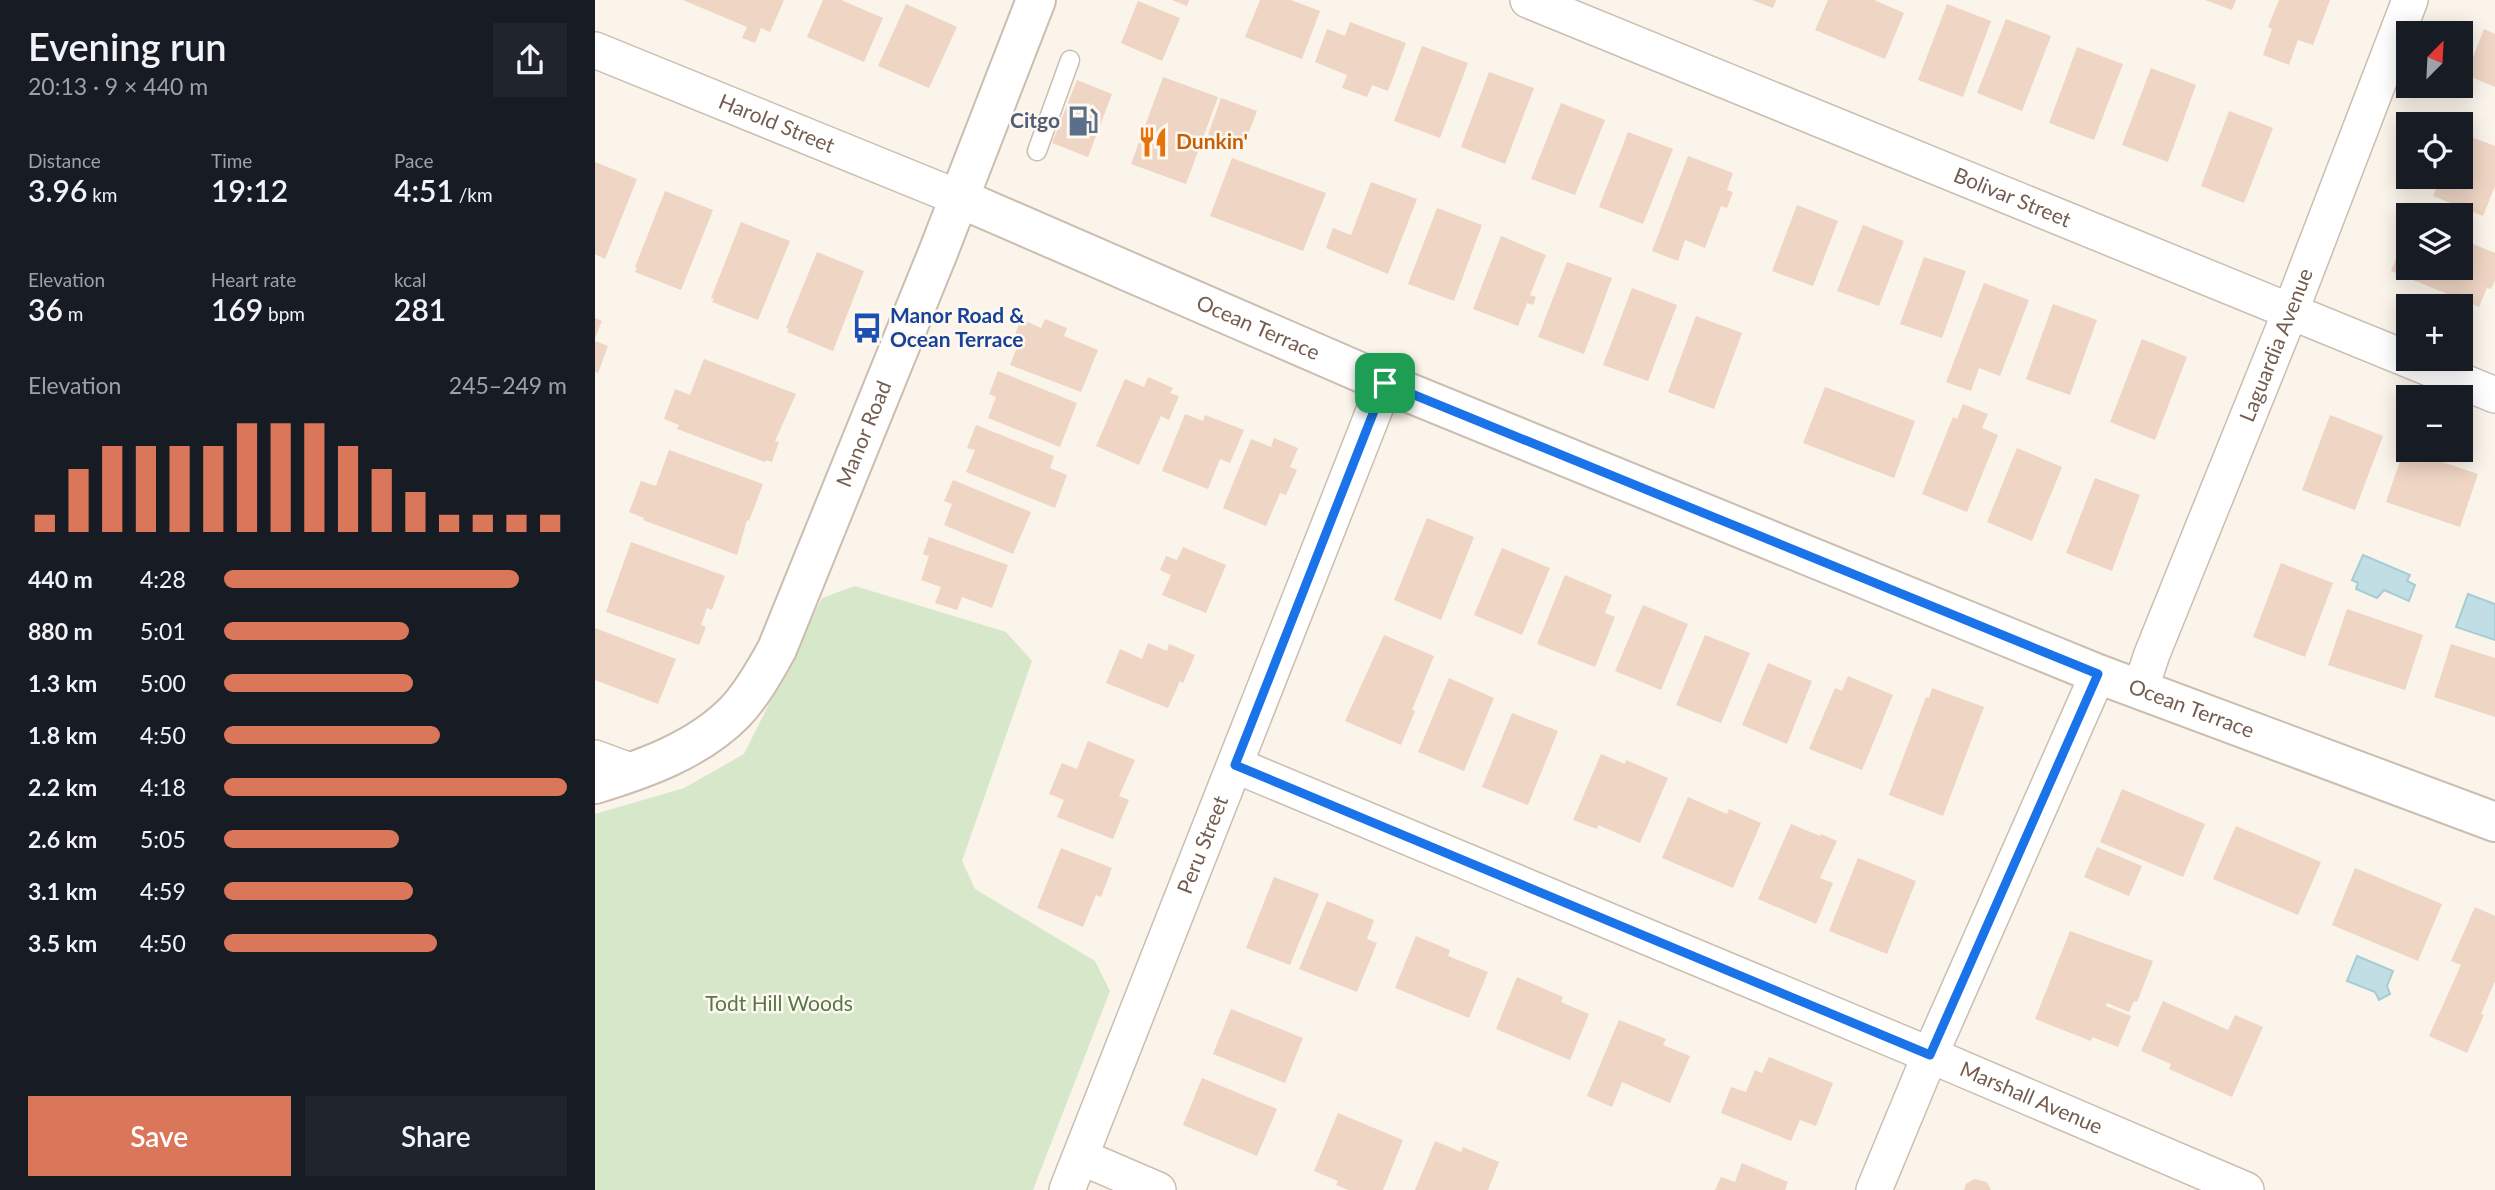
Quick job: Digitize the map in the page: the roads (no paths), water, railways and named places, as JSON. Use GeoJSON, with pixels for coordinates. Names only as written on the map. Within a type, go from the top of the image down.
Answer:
{"type":"FeatureCollection","features":[{"type":"Feature","properties":{"kind":"street","name":"Manor Road"},"geometry":{"type":"LineString","coordinates":[[595,784],[633,772],[680,752],[707,735],[734,713],[758,682],[778,649],[1036,0]]}},
{"type":"Feature","properties":{"kind":"street","name":"Bolivar Street"},"geometry":{"type":"LineString","coordinates":[[1528,0],[2495,395]]}},
{"type":"Feature","properties":{"kind":"street","name":"Laguardia Avenue"},"geometry":{"type":"LineString","coordinates":[[2140,690],[2291,310],[2410,0]]}},
{"type":"Feature","properties":{"kind":"street","name":"Harold Street"},"geometry":{"type":"LineString","coordinates":[[595,50],[959,198]]}},
{"type":"Feature","properties":{"kind":"street","name":"Ocean Terrace"},"geometry":{"type":"LineString","coordinates":[[959,198],[1385,383],[2098,674],[2495,822]]}},
{"type":"Feature","properties":{"kind":"street","name":"Peru Street"},"geometry":{"type":"LineString","coordinates":[[1067,1190],[1385,383]]}},
{"type":"Feature","properties":{"kind":"street"},"geometry":{"type":"LineString","coordinates":[[1874,1190],[1930,1055],[2098,674]]}},
{"type":"Feature","properties":{"kind":"street"},"geometry":{"type":"LineString","coordinates":[[595,758],[633,772]]}},
{"type":"Feature","properties":{"kind":"street","name":"Marshall Avenue"},"geometry":{"type":"LineString","coordinates":[[1235,765],[2246,1190]]}},
{"type":"Feature","properties":{"kind":"street"},"geometry":{"type":"LineString","coordinates":[[1081,1157],[1158,1190]]}},
{"type":"Feature","properties":{"kind":"lane"},"geometry":{"type":"LineString","coordinates":[[1037,151],[1070,60]]}},
{"type":"Feature","properties":{"kind":"water"},"geometry":{"type":"Polygon","coordinates":[[[2363,555],[2410,575],[2407,581],[2415,585],[2409,601],[2384,590],[2377,598],[2356,589],[2358,583],[2352,580],[2363,555]]]}},
{"type":"Feature","properties":{"kind":"water"},"geometry":{"type":"Polygon","coordinates":[[[2468,594],[2495,604],[2495,640],[2456,627],[2468,594]]]}},
{"type":"Feature","properties":{"kind":"water"},"geometry":{"type":"Polygon","coordinates":[[[2357,956],[2393,971],[2387,986],[2390,994],[2379,1000],[2375,992],[2347,981],[2357,956]]]}},
{"type":"Feature","properties":{"kind":"place","name":"Citgo"},"geometry":{"type":"Point","coordinates":[1083,121]}},
{"type":"Feature","properties":{"kind":"place","name":"Dunkin'"},"geometry":{"type":"Point","coordinates":[1153,142]}},
{"type":"Feature","properties":{"kind":"place","name":"Manor Road & Ocean Terrace"},"geometry":{"type":"Point","coordinates":[867,328]}},
{"type":"Feature","properties":{"kind":"park label","name":"Todt Hill Woods"},"geometry":{"type":"Point","coordinates":[779,1004]}}]}
